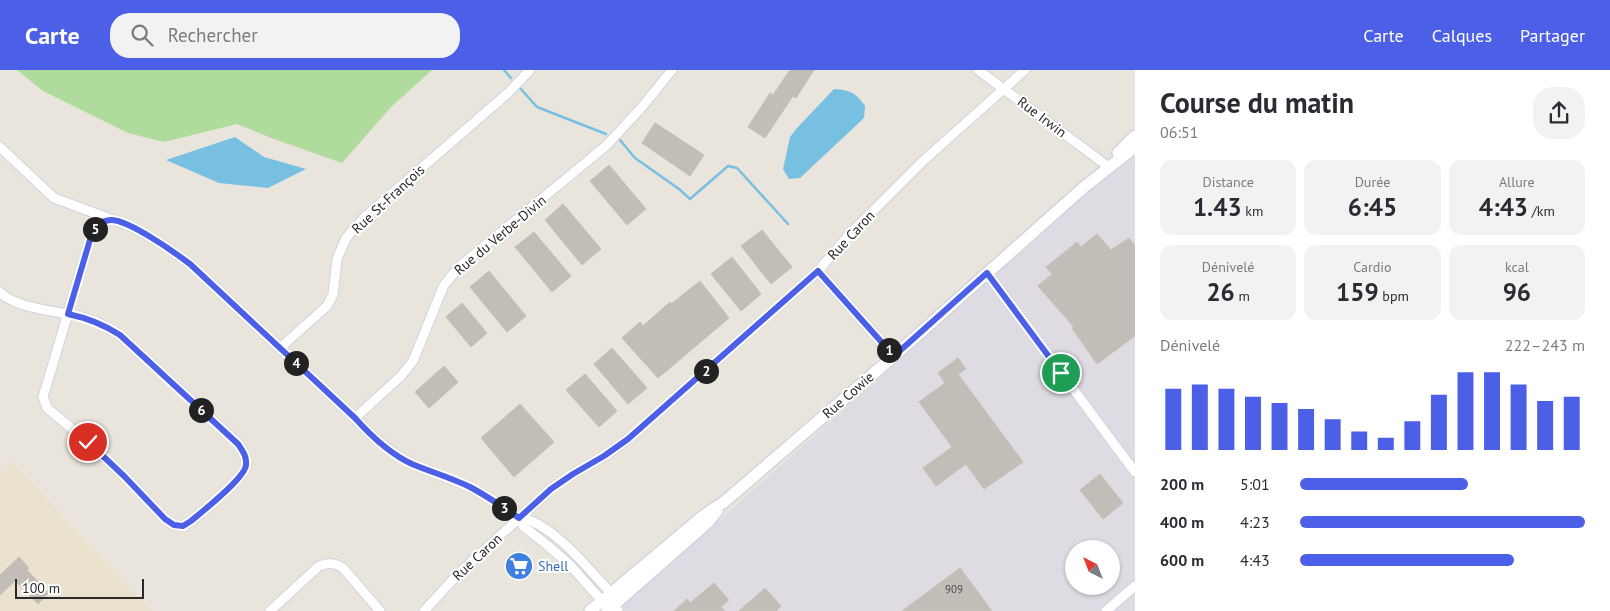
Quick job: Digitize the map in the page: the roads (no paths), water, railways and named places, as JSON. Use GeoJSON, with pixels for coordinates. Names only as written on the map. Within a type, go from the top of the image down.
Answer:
{"type":"FeatureCollection","features":[{"type":"Feature","properties":{"kind":"main road","name":"Rue Cowie"},"geometry":{"type":"LineString","coordinates":[[1083,188],[1135,136]]}},
{"type":"Feature","properties":{"kind":"main road","name":"Rue Cowie"},"geometry":{"type":"LineString","coordinates":[[590,611],[610,604],[708,522],[724,502],[894,356],[1083,188],[1135,147]]}},
{"type":"Feature","properties":{"kind":"street","name":"Rue St-François"},"geometry":{"type":"LineString","coordinates":[[280,348],[327,306],[332,295],[337,259],[346,238],[365,217],[508,93],[530,70]]}},
{"type":"Feature","properties":{"kind":"street","name":"Rue du Verbe-Divin"},"geometry":{"type":"LineString","coordinates":[[355,418],[401,376],[413,361],[444,284],[460,266],[607,145],[642,107],[672,70]]}},
{"type":"Feature","properties":{"kind":"street","name":"Rue Irwin"},"geometry":{"type":"LineString","coordinates":[[978,70],[1106,165]]}},
{"type":"Feature","properties":{"kind":"street","name":"Rue Caron"},"geometry":{"type":"LineString","coordinates":[[424,611],[458,574],[551,489],[628,439],[818,271],[849,235],[923,160],[1025,70]]}},
{"type":"Feature","properties":{"kind":"street"},"geometry":{"type":"LineString","coordinates":[[0,147],[54,198],[135,228],[190,264],[370,434],[410,463],[469,487],[519,518],[524,527],[562,558],[610,604]]}},
{"type":"Feature","properties":{"kind":"street"},"geometry":{"type":"LineString","coordinates":[[0,292],[4,297],[13,302],[68,314],[89,319],[120,335],[238,444],[246,456],[247,467],[240,478],[191,521],[183,526],[174,525],[165,519],[88,442],[47,408],[43,397],[68,314],[92,233],[100,222],[112,220]]}},
{"type":"Feature","properties":{"kind":"street"},"geometry":{"type":"LineString","coordinates":[[818,271],[894,356]]}},
{"type":"Feature","properties":{"kind":"street"},"geometry":{"type":"LineString","coordinates":[[987,273],[1135,472]]}},
{"type":"Feature","properties":{"kind":"street"},"geometry":{"type":"LineString","coordinates":[[519,518],[529,519],[562,541],[570,549],[610,604]]}},
{"type":"Feature","properties":{"kind":"street"},"geometry":{"type":"LineString","coordinates":[[562,558],[570,549]]}},
{"type":"Feature","properties":{"kind":"street"},"geometry":{"type":"LineString","coordinates":[[270,611],[319,566],[329,562],[338,564],[343,568],[380,611]]}},
{"type":"Feature","properties":{"kind":"street"},"geometry":{"type":"LineString","coordinates":[[1106,611],[1135,586]]}},
{"type":"Feature","properties":{"kind":"water"},"geometry":{"type":"Polygon","coordinates":[[[834,89],[848,91],[859,98],[865,106],[864,118],[800,178],[789,179],[783,169],[790,137],[834,89]]]}},
{"type":"Feature","properties":{"kind":"water"},"geometry":{"type":"Polygon","coordinates":[[[235,137],[264,157],[306,169],[268,188],[219,183],[166,160],[235,137]]]}},
{"type":"Feature","properties":{"kind":"waterway"},"geometry":{"type":"LineString","coordinates":[[504,70],[511,78]]}},
{"type":"Feature","properties":{"kind":"waterway"},"geometry":{"type":"LineString","coordinates":[[520,88],[537,107],[606,134]]}},
{"type":"Feature","properties":{"kind":"waterway"},"geometry":{"type":"LineString","coordinates":[[620,140],[635,158],[690,199],[728,166],[737,168],[788,224]]}},
{"type":"Feature","properties":{"kind":"place","name":"Shell"},"geometry":{"type":"Point","coordinates":[519,566]}}]}
